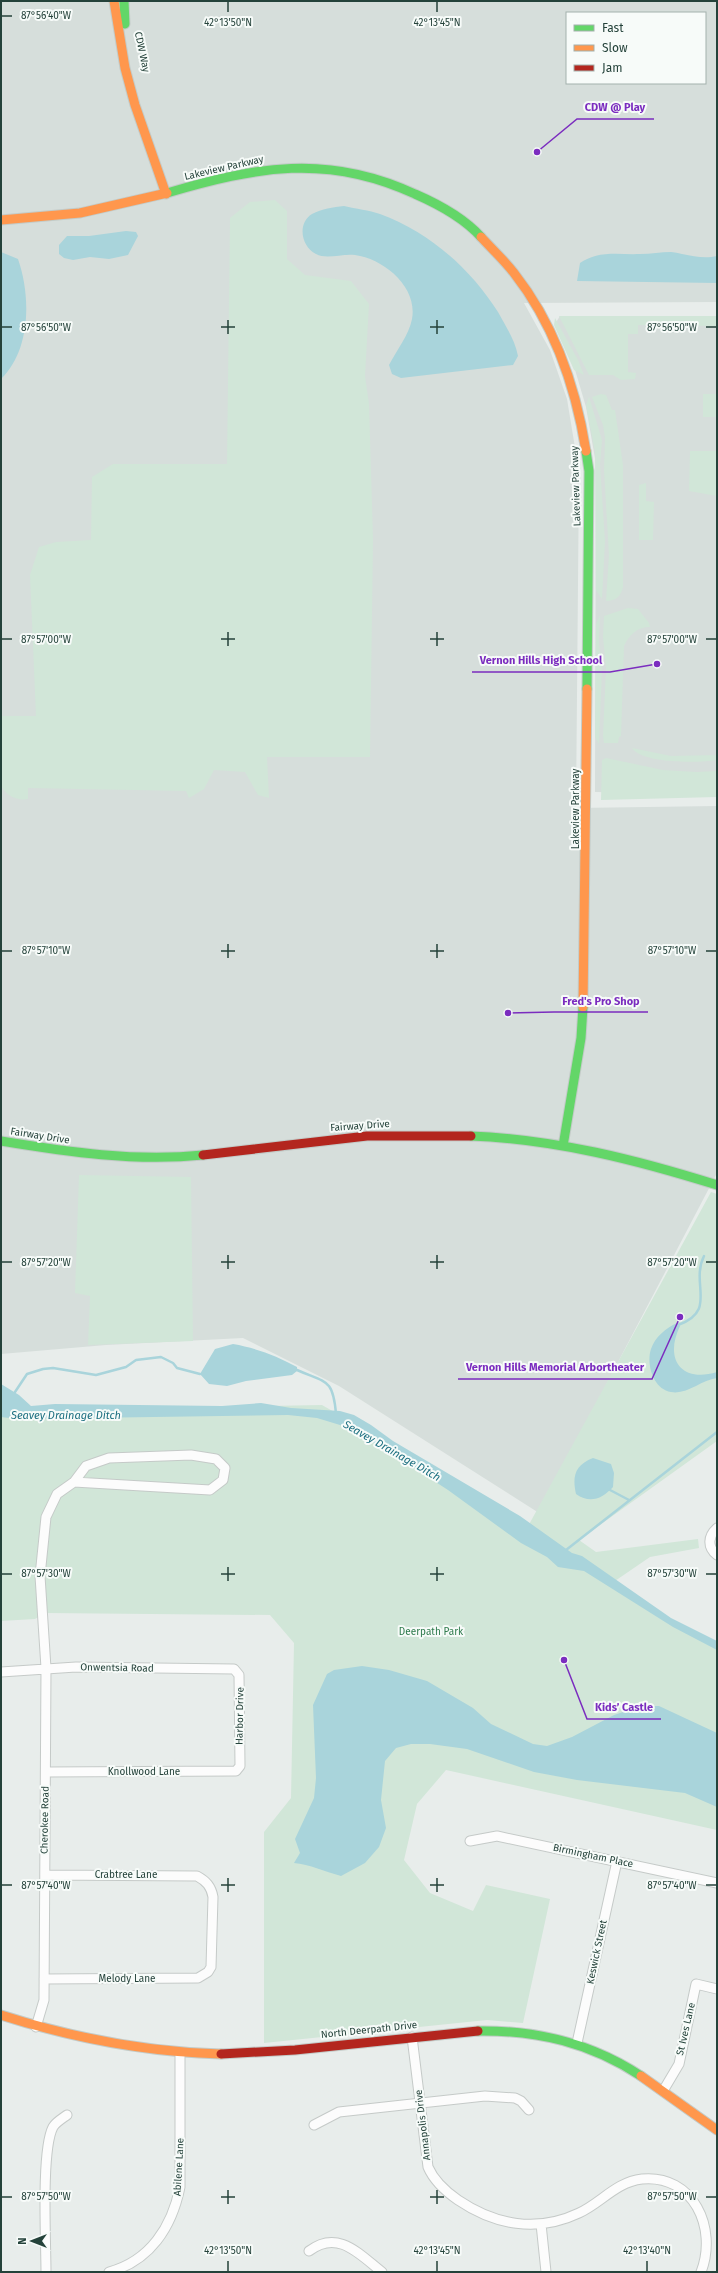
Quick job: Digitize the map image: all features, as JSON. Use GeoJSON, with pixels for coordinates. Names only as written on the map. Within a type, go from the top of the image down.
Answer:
{"type":"FeatureCollection","features":[{"type":"Feature","properties":{"kind":"street","name":"CDW Way"},"geometry":{"type":"LineString","coordinates":[[114,1],[125,68],[135,105],[166,194]]}},
{"type":"Feature","properties":{"kind":"street","name":"CDW Way"},"geometry":{"type":"LineString","coordinates":[[124,1],[126,34],[140,96],[135,105]]}},
{"type":"Feature","properties":{"kind":"street","name":"Lakeview Parkway"},"geometry":{"type":"LineString","coordinates":[[1,220],[76,214],[166,194],[235,174],[266,169],[292,167],[348,171],[370,176],[411,190],[447,210],[469,226],[506,262],[532,298],[561,355],[581,415],[589,471],[586,972],[581,1038],[563,1146]]}},
{"type":"Feature","properties":{"kind":"street","name":"Fairway Drive"},"geometry":{"type":"LineString","coordinates":[[1,1141],[97,1156],[147,1158],[196,1156],[342,1138],[393,1135],[499,1138],[563,1146],[640,1162],[717,1185]]}},
{"type":"Feature","properties":{"kind":"street","name":"Cherokee Road"},"geometry":{"type":"LineString","coordinates":[[36,2027],[44,2004],[46,1668],[40,1576],[46,1517],[57,1494],[74,1482],[86,1466],[109,1458],[191,1455],[216,1459],[225,1468],[223,1480],[210,1490],[74,1482]]}},
{"type":"Feature","properties":{"kind":"street"},"geometry":{"type":"LineString","coordinates":[[717,1528],[712,1533],[710,1543],[717,1555]]}},
{"type":"Feature","properties":{"kind":"street","name":"Onwentsia Road"},"geometry":{"type":"LineString","coordinates":[[1,1672],[46,1668],[234,1669]]}},
{"type":"Feature","properties":{"kind":"street","name":"Harbor Drive"},"geometry":{"type":"LineString","coordinates":[[234,1669],[241,1678],[240,1766]]}},
{"type":"Feature","properties":{"kind":"street","name":"Knollwood Lane"},"geometry":{"type":"LineString","coordinates":[[46,1772],[226,1772],[236,1770],[240,1766]]}},
{"type":"Feature","properties":{"kind":"street","name":"Birmingham Place"},"geometry":{"type":"LineString","coordinates":[[470,1841],[497,1836],[717,1883]]}},
{"type":"Feature","properties":{"kind":"street","name":"Keswick Street"},"geometry":{"type":"LineString","coordinates":[[576,2043],[617,1861]]}},
{"type":"Feature","properties":{"kind":"street","name":"Crabtree Lane"},"geometry":{"type":"LineString","coordinates":[[45,1875],[196,1876],[206,1882],[212,1890],[212,1968],[208,1972]]}},
{"type":"Feature","properties":{"kind":"street","name":"Melody Lane"},"geometry":{"type":"LineString","coordinates":[[44,1979],[198,1978],[208,1972]]}},
{"type":"Feature","properties":{"kind":"street","name":"St Ives Lane"},"geometry":{"type":"LineString","coordinates":[[663,2091],[679,2064],[696,1984],[717,1988]]}},
{"type":"Feature","properties":{"kind":"street","name":"North Deerpath Drive"},"geometry":{"type":"LineString","coordinates":[[1,2015],[36,2027],[104,2044],[180,2053],[257,2053],[500,2029],[543,2034],[576,2043],[605,2056],[644,2078],[717,2130]]}},
{"type":"Feature","properties":{"kind":"street","name":"Annapolis Drive"},"geometry":{"type":"LineString","coordinates":[[412,2037],[425,2154],[428,2167],[436,2181],[449,2193],[476,2212],[493,2219],[517,2224],[541,2224],[557,2221],[581,2213],[621,2184],[654,2179],[671,2183],[685,2190],[697,2203],[706,2219],[711,2237],[709,2255],[701,2272]]}},
{"type":"Feature","properties":{"kind":"street","name":"Abilene Lane"},"geometry":{"type":"LineString","coordinates":[[109,2272],[130,2264],[148,2250],[169,2223],[177,2206],[180,2187],[180,2053]]}},
{"type":"Feature","properties":{"kind":"street"},"geometry":{"type":"LineString","coordinates":[[314,2125],[339,2112],[485,2096],[511,2096],[521,2101],[529,2110]]}},
{"type":"Feature","properties":{"kind":"street"},"geometry":{"type":"LineString","coordinates":[[46,2272],[46,2162],[48,2144],[54,2125],[67,2115]]}},
{"type":"Feature","properties":{"kind":"street"},"geometry":{"type":"LineString","coordinates":[[541,2224],[546,2272]]}},
{"type":"Feature","properties":{"kind":"street"},"geometry":{"type":"LineString","coordinates":[[309,2251],[319,2243],[335,2242],[344,2244],[382,2272]]}},
{"type":"Feature","properties":{"kind":"shaded area"},"geometry":{"type":"Polygon","coordinates":[[[1,1],[717,1],[717,302],[524,303],[550,350],[567,399],[579,472],[576,808],[717,806],[717,1173],[539,1513],[339,1386],[243,1338],[106,1345],[1,1354],[1,1]]]}},
{"type":"Feature","properties":{"kind":"shaded area"},"geometry":{"type":"Polygon","coordinates":[[[560,316],[717,317],[717,794],[595,792],[596,464],[586,407],[573,363],[555,324],[560,316]]]}},
{"type":"Feature","properties":{"kind":"green space"},"geometry":{"type":"Polygon","coordinates":[[[275,200],[287,211],[287,259],[305,275],[351,281],[369,304],[365,376],[369,404],[373,540],[370,757],[267,757],[269,798],[258,795],[245,772],[214,770],[204,789],[189,798],[186,791],[28,788],[28,799],[13,797],[6,793],[1,786],[1,716],[36,716],[30,575],[39,547],[56,542],[91,540],[92,477],[113,464],[227,464],[230,218],[250,202],[275,200]]]}},
{"type":"Feature","properties":{"kind":"green space"},"geometry":{"type":"Polygon","coordinates":[[[559,316],[717,316],[717,326],[638,325],[638,334],[628,334],[628,372],[636,373],[635,379],[621,380],[613,375],[589,375],[559,316]]]}},
{"type":"Feature","properties":{"kind":"green space"},"geometry":{"type":"Polygon","coordinates":[[[555,318],[578,360],[584,375],[574,370],[554,325],[555,318]]]}},
{"type":"Feature","properties":{"kind":"green space"},"geometry":{"type":"Polygon","coordinates":[[[601,394],[606,395],[612,410],[615,410],[623,465],[623,587],[618,597],[613,600],[606,601],[609,555],[604,471],[605,438],[603,425],[592,397],[601,394]]]}},
{"type":"Feature","properties":{"kind":"green space"},"geometry":{"type":"Polygon","coordinates":[[[703,394],[717,394],[717,417],[703,417],[703,394]]]}},
{"type":"Feature","properties":{"kind":"green space"},"geometry":{"type":"Polygon","coordinates":[[[589,397],[602,440],[600,465],[605,541],[602,599],[596,590],[595,452],[586,405],[589,397]]]}},
{"type":"Feature","properties":{"kind":"green space"},"geometry":{"type":"Polygon","coordinates":[[[690,451],[717,451],[717,496],[689,491],[690,451]]]}},
{"type":"Feature","properties":{"kind":"green space"},"geometry":{"type":"Polygon","coordinates":[[[646,483],[646,501],[654,502],[653,540],[639,540],[639,485],[646,483]]]}},
{"type":"Feature","properties":{"kind":"green space"},"geometry":{"type":"Polygon","coordinates":[[[628,608],[638,609],[649,623],[650,627],[641,628],[634,632],[628,638],[624,646],[621,736],[619,737],[618,743],[604,743],[606,668],[603,637],[604,616],[628,608]]]}},
{"type":"Feature","properties":{"kind":"green space"},"geometry":{"type":"Polygon","coordinates":[[[600,615],[599,642],[602,669],[599,744],[595,737],[595,727],[596,624],[600,615]]]}},
{"type":"Feature","properties":{"kind":"green space"},"geometry":{"type":"Polygon","coordinates":[[[632,748],[671,756],[717,755],[717,760],[685,762],[659,760],[638,753],[632,748]]]}},
{"type":"Feature","properties":{"kind":"green space"},"geometry":{"type":"Polygon","coordinates":[[[606,758],[663,770],[697,772],[717,771],[717,797],[601,800],[602,760],[606,758]]]}},
{"type":"Feature","properties":{"kind":"green space"},"geometry":{"type":"Polygon","coordinates":[[[79,1175],[191,1177],[193,1341],[88,1345],[90,1296],[75,1293],[79,1175]]]}},
{"type":"Feature","properties":{"kind":"green space","name":"Deerpath Park"},"geometry":{"type":"Polygon","coordinates":[[[711,1192],[717,1194],[717,1441],[579,1540],[596,1552],[698,1539],[699,1548],[650,1557],[612,1583],[717,1648],[717,1830],[446,1770],[417,1804],[404,1860],[430,1893],[473,1911],[486,1885],[550,1899],[523,2023],[487,2020],[264,2043],[264,1832],[291,1798],[294,1643],[270,1615],[45,1613],[35,1619],[1,1621],[1,1411],[322,1405],[435,1470],[526,1530],[711,1192]]]}},
{"type":"Feature","properties":{"kind":"water"},"geometry":{"type":"Polygon","coordinates":[[[344,206],[380,214],[398,222],[431,241],[461,266],[487,296],[510,334],[515,344],[518,356],[513,365],[401,378],[392,374],[389,365],[405,337],[412,319],[410,296],[404,286],[397,276],[377,262],[355,255],[320,256],[311,251],[304,241],[303,229],[307,218],[320,211],[344,206]]]}},
{"type":"Feature","properties":{"kind":"water"},"geometry":{"type":"Polygon","coordinates":[[[126,231],[136,232],[138,236],[128,255],[109,259],[90,257],[73,260],[64,258],[59,254],[59,245],[67,236],[89,236],[126,231]]]}},
{"type":"Feature","properties":{"kind":"water"},"geometry":{"type":"Polygon","coordinates":[[[1,252],[18,259],[25,289],[26,322],[18,353],[11,367],[1,379],[1,252]]]}},
{"type":"Feature","properties":{"kind":"water"},"geometry":{"type":"Polygon","coordinates":[[[671,252],[700,257],[717,256],[717,283],[577,281],[580,263],[594,256],[609,254],[671,252]]]}},
{"type":"Feature","properties":{"kind":"water"},"geometry":{"type":"Polygon","coordinates":[[[677,1323],[680,1326],[674,1349],[675,1358],[679,1366],[685,1371],[694,1374],[704,1375],[717,1372],[717,1378],[705,1381],[683,1391],[671,1392],[665,1390],[655,1381],[649,1362],[651,1349],[655,1341],[665,1330],[677,1323]]]}},
{"type":"Feature","properties":{"kind":"water"},"geometry":{"type":"Polygon","coordinates":[[[233,1344],[258,1350],[282,1359],[297,1367],[297,1371],[292,1375],[246,1381],[227,1386],[209,1384],[200,1374],[215,1349],[233,1344]]]}},
{"type":"Feature","properties":{"kind":"water","name":"Seavey Drainage Ditch"},"geometry":{"type":"Polygon","coordinates":[[[1,1384],[19,1395],[31,1406],[55,1404],[222,1406],[261,1403],[291,1408],[340,1411],[354,1415],[393,1441],[520,1516],[572,1553],[582,1556],[671,1618],[717,1641],[717,1650],[673,1627],[584,1571],[558,1567],[547,1557],[521,1543],[448,1490],[380,1446],[340,1425],[317,1418],[288,1415],[17,1419],[1,1417],[1,1384]]]}},
{"type":"Feature","properties":{"kind":"water"},"geometry":{"type":"Polygon","coordinates":[[[593,1458],[611,1464],[614,1473],[613,1487],[605,1495],[596,1499],[586,1499],[576,1494],[574,1482],[576,1472],[582,1464],[593,1458]]]}},
{"type":"Feature","properties":{"kind":"water"},"geometry":{"type":"Polygon","coordinates":[[[362,1666],[389,1670],[427,1681],[473,1708],[491,1724],[533,1744],[547,1746],[572,1737],[614,1715],[641,1706],[659,1706],[717,1733],[717,1807],[685,1793],[577,1780],[534,1772],[467,1749],[430,1744],[411,1744],[396,1748],[385,1761],[381,1800],[386,1828],[379,1847],[365,1863],[341,1876],[312,1866],[294,1863],[300,1853],[295,1839],[314,1798],[316,1778],[313,1705],[327,1674],[334,1670],[362,1666]]]}},
{"type":"Feature","properties":{"kind":"waterway"},"geometry":{"type":"LineString","coordinates":[[678,1325],[690,1319],[697,1312],[700,1304],[700,1277],[704,1256]]}},
{"type":"Feature","properties":{"kind":"waterway"},"geometry":{"type":"LineString","coordinates":[[15,1392],[27,1374],[43,1369],[53,1368],[96,1375],[126,1367],[136,1360],[161,1357],[173,1363],[177,1368],[200,1374]]}},
{"type":"Feature","properties":{"kind":"waterway"},"geometry":{"type":"LineString","coordinates":[[297,1370],[326,1383],[333,1394],[336,1414]]}},
{"type":"Feature","properties":{"kind":"waterway"},"geometry":{"type":"LineString","coordinates":[[566,1550],[717,1432]]}},
{"type":"Feature","properties":{"kind":"waterway"},"geometry":{"type":"LineString","coordinates":[[610,1490],[629,1500]]}},
{"type":"Feature","properties":{"kind":"traffic: fast"},"geometry":{"type":"LineString","coordinates":[[124,1],[125,24]]}},
{"type":"Feature","properties":{"kind":"traffic: fast"},"geometry":{"type":"LineString","coordinates":[[167,193],[231,176],[261,171],[291,168],[321,169],[352,173],[383,181],[433,202],[459,218],[481,237]]}},
{"type":"Feature","properties":{"kind":"traffic: fast"},"geometry":{"type":"LineString","coordinates":[[586,451],[589,471],[587,689]]}},
{"type":"Feature","properties":{"kind":"traffic: fast"},"geometry":{"type":"LineString","coordinates":[[563,1146],[581,1038],[583,1007]]}},
{"type":"Feature","properties":{"kind":"traffic: fast"},"geometry":{"type":"LineString","coordinates":[[471,1136],[534,1141],[596,1152],[657,1167],[717,1185]]}},
{"type":"Feature","properties":{"kind":"traffic: fast"},"geometry":{"type":"LineString","coordinates":[[1,1141],[51,1149],[127,1157],[178,1157],[203,1155]]}},
{"type":"Feature","properties":{"kind":"traffic: fast"},"geometry":{"type":"LineString","coordinates":[[478,2031],[522,2033],[563,2041],[603,2055],[641,2076]]}},
{"type":"Feature","properties":{"kind":"traffic: slow"},"geometry":{"type":"LineString","coordinates":[[114,1],[125,68],[135,105],[166,194]]}},
{"type":"Feature","properties":{"kind":"traffic: slow"},"geometry":{"type":"LineString","coordinates":[[1,220],[80,213],[167,193]]}},
{"type":"Feature","properties":{"kind":"traffic: slow"},"geometry":{"type":"LineString","coordinates":[[481,237],[514,273],[541,313],[552,335],[569,380],[582,427],[586,451]]}},
{"type":"Feature","properties":{"kind":"traffic: slow"},"geometry":{"type":"LineString","coordinates":[[583,1007],[587,689]]}},
{"type":"Feature","properties":{"kind":"traffic: slow"},"geometry":{"type":"LineString","coordinates":[[1,2015],[55,2031],[137,2047],[193,2053],[221,2054]]}},
{"type":"Feature","properties":{"kind":"traffic: slow"},"geometry":{"type":"LineString","coordinates":[[641,2076],[717,2130]]}},
{"type":"Feature","properties":{"kind":"traffic: jam"},"geometry":{"type":"LineString","coordinates":[[203,1155],[367,1136],[471,1136]]}},
{"type":"Feature","properties":{"kind":"traffic: jam"},"geometry":{"type":"LineString","coordinates":[[221,2054],[295,2050],[478,2031]]}},
{"type":"Feature","properties":{"kind":"place","name":"CDW @ Play"},"geometry":{"type":"Point","coordinates":[537,152]}},
{"type":"Feature","properties":{"kind":"place","name":"Vernon Hills High School"},"geometry":{"type":"Point","coordinates":[657,664]}},
{"type":"Feature","properties":{"kind":"place","name":"Fred's Pro Shop"},"geometry":{"type":"Point","coordinates":[508,1013]}},
{"type":"Feature","properties":{"kind":"place","name":"Vernon Hills Memorial Arbortheater"},"geometry":{"type":"Point","coordinates":[680,1317]}},
{"type":"Feature","properties":{"kind":"place","name":"Kids’ Castle"},"geometry":{"type":"Point","coordinates":[564,1660]}}]}
